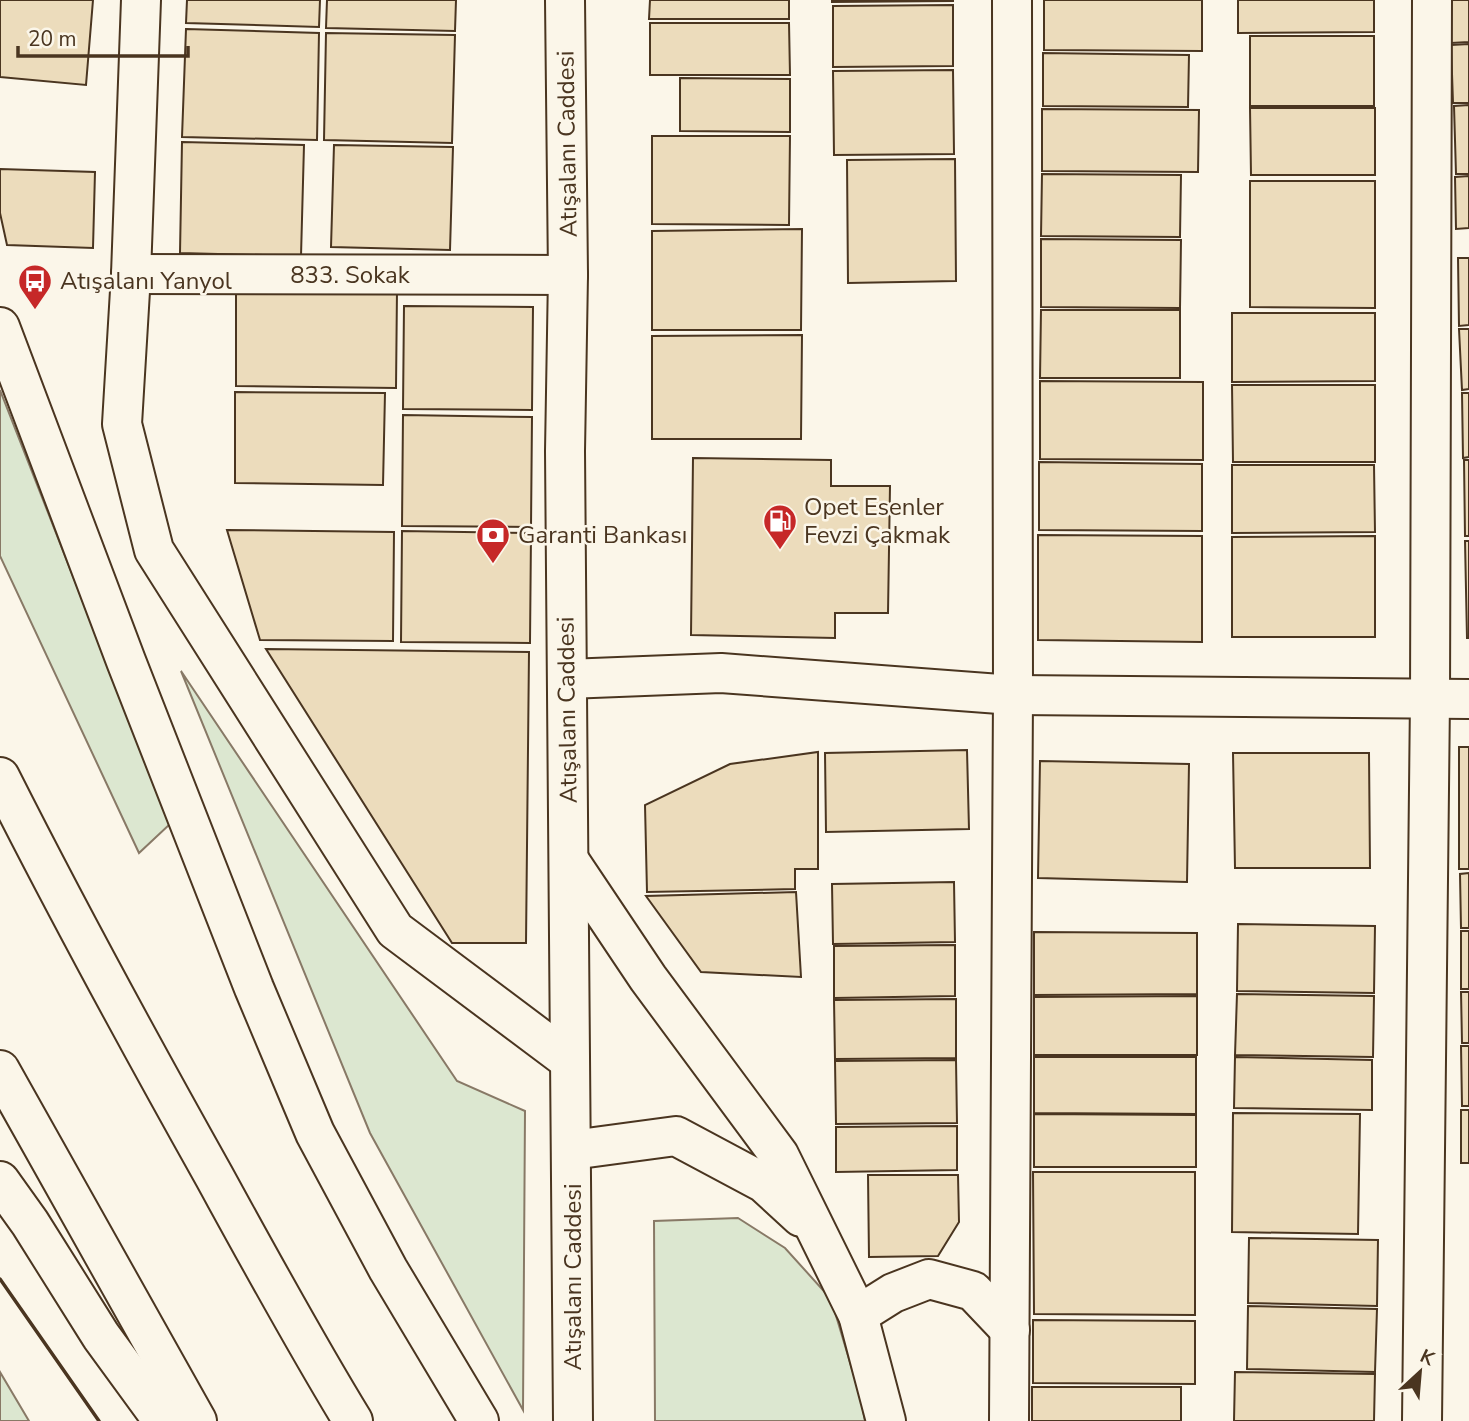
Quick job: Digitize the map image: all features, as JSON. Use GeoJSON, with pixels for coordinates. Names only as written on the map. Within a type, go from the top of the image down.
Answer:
{"type":"FeatureCollection","features":[{"type":"Feature","properties":{"kind":"main road"},"geometry":{"type":"LineString","coordinates":[[141,0],[131,274],[122,424],[154,550],[395,930],[570,1061]]}},
{"type":"Feature","properties":{"kind":"main road","name":"Atışalanı Caddesi"},"geometry":{"type":"LineString","coordinates":[[565,0],[568,275],[565,451],[573,1408]]}},
{"type":"Feature","properties":{"kind":"main road"},"geometry":{"type":"LineString","coordinates":[[1009,1421],[1013,695],[1012,0]]}},
{"type":"Feature","properties":{"kind":"main road"},"geometry":{"type":"LineString","coordinates":[[1422,1421],[1430,699],[1432,0]]}},
{"type":"Feature","properties":{"kind":"main road","name":"833. Sokak"},"geometry":{"type":"LineString","coordinates":[[131,274],[568,275]]}},
{"type":"Feature","properties":{"kind":"main road"},"geometry":{"type":"LineString","coordinates":[[0,327],[150,724],[254,988],[315,1133],[387,1269],[479,1421]]}},
{"type":"Feature","properties":{"kind":"main road"},"geometry":{"type":"LineString","coordinates":[[567,679],[721,673],[1013,695],[1469,699]]}},
{"type":"Feature","properties":{"kind":"main road"},"geometry":{"type":"LineString","coordinates":[[0,777],[184,1124],[317,1362],[353,1421]]}},
{"type":"Feature","properties":{"kind":"main road"},"geometry":{"type":"LineString","coordinates":[[569,860],[648,978],[779,1155],[858,1315],[886,1421]]}},
{"type":"Feature","properties":{"kind":"main road"},"geometry":{"type":"LineString","coordinates":[[0,1070],[197,1421]]}},
{"type":"Feature","properties":{"kind":"main road"},"geometry":{"type":"LineString","coordinates":[[572,1150],[676,1136],[764,1183],[816,1230]]}},
{"type":"Feature","properties":{"kind":"main road"},"geometry":{"type":"LineString","coordinates":[[0,1181],[30,1223],[101,1336],[163,1421]]}},
{"type":"Feature","properties":{"kind":"main road"},"geometry":{"type":"LineString","coordinates":[[858,1315],[892,1293],[929,1279],[973,1291],[1010,1330]]}},
{"type":"Feature","properties":{"kind":"green space"},"geometry":{"type":"Polygon","coordinates":[[[0,390],[170,824],[139,853],[0,556],[0,390]]]}},
{"type":"Feature","properties":{"kind":"green space"},"geometry":{"type":"Polygon","coordinates":[[[181,671],[457,1081],[525,1111],[523,1410],[370,1133],[181,671]]]}},
{"type":"Feature","properties":{"kind":"green space"},"geometry":{"type":"Polygon","coordinates":[[[738,1218],[785,1248],[831,1299],[865,1421],[655,1421],[654,1221],[738,1218]]]}},
{"type":"Feature","properties":{"kind":"green space"},"geometry":{"type":"Polygon","coordinates":[[[0,1372],[29,1421],[0,1421],[0,1372]]]}},
{"type":"Feature","properties":{"kind":"building"},"geometry":{"type":"Polygon","coordinates":[[[0,0],[93,0],[86,85],[0,77],[0,0]]]}},
{"type":"Feature","properties":{"kind":"building"},"geometry":{"type":"Polygon","coordinates":[[[187,0],[320,0],[319,27],[186,23],[187,0]]]}},
{"type":"Feature","properties":{"kind":"building"},"geometry":{"type":"Polygon","coordinates":[[[327,0],[456,0],[455,31],[326,28],[327,0]]]}},
{"type":"Feature","properties":{"kind":"building"},"geometry":{"type":"Polygon","coordinates":[[[650,0],[789,0],[789,19],[649,19],[650,0]]]}},
{"type":"Feature","properties":{"kind":"building"},"geometry":{"type":"Polygon","coordinates":[[[953,0],[953,1],[832,2],[953,0]]]}},
{"type":"Feature","properties":{"kind":"building"},"geometry":{"type":"Polygon","coordinates":[[[1044,0],[1202,0],[1202,51],[1044,50],[1044,0]]]}},
{"type":"Feature","properties":{"kind":"building"},"geometry":{"type":"Polygon","coordinates":[[[1238,0],[1374,0],[1374,32],[1238,33],[1238,0]]]}},
{"type":"Feature","properties":{"kind":"building"},"geometry":{"type":"Polygon","coordinates":[[[1450,0],[1469,0],[1469,42],[1451,43],[1450,0]]]}},
{"type":"Feature","properties":{"kind":"building"},"geometry":{"type":"Polygon","coordinates":[[[953,5],[953,66],[833,67],[833,6],[953,5]]]}},
{"type":"Feature","properties":{"kind":"building"},"geometry":{"type":"Polygon","coordinates":[[[650,23],[789,23],[790,75],[650,75],[650,23]]]}},
{"type":"Feature","properties":{"kind":"building"},"geometry":{"type":"Polygon","coordinates":[[[186,29],[319,33],[317,140],[182,137],[186,29]]]}},
{"type":"Feature","properties":{"kind":"building"},"geometry":{"type":"Polygon","coordinates":[[[326,33],[455,35],[452,143],[324,140],[326,33]]]}},
{"type":"Feature","properties":{"kind":"building"},"geometry":{"type":"Polygon","coordinates":[[[1250,36],[1374,36],[1374,106],[1250,106],[1250,36]]]}},
{"type":"Feature","properties":{"kind":"building"},"geometry":{"type":"Polygon","coordinates":[[[1469,44],[1469,103],[1453,103],[1451,45],[1469,44]]]}},
{"type":"Feature","properties":{"kind":"building"},"geometry":{"type":"Polygon","coordinates":[[[1043,53],[1189,55],[1188,107],[1043,106],[1043,53]]]}},
{"type":"Feature","properties":{"kind":"building"},"geometry":{"type":"Polygon","coordinates":[[[953,70],[954,154],[834,155],[833,71],[953,70]]]}},
{"type":"Feature","properties":{"kind":"building"},"geometry":{"type":"Polygon","coordinates":[[[680,78],[790,79],[790,132],[680,131],[680,78]]]}},
{"type":"Feature","properties":{"kind":"building"},"geometry":{"type":"Polygon","coordinates":[[[1469,105],[1469,174],[1456,174],[1454,106],[1469,105]]]}},
{"type":"Feature","properties":{"kind":"building"},"geometry":{"type":"Polygon","coordinates":[[[1250,108],[1375,108],[1375,175],[1251,175],[1250,108]]]}},
{"type":"Feature","properties":{"kind":"building"},"geometry":{"type":"Polygon","coordinates":[[[1042,109],[1199,110],[1198,172],[1042,171],[1042,109]]]}},
{"type":"Feature","properties":{"kind":"building"},"geometry":{"type":"Polygon","coordinates":[[[652,136],[790,136],[789,225],[652,224],[652,136]]]}},
{"type":"Feature","properties":{"kind":"building"},"geometry":{"type":"Polygon","coordinates":[[[182,142],[304,145],[301,256],[180,253],[182,142]]]}},
{"type":"Feature","properties":{"kind":"building"},"geometry":{"type":"Polygon","coordinates":[[[334,145],[453,147],[450,250],[331,247],[334,145]]]}},
{"type":"Feature","properties":{"kind":"building"},"geometry":{"type":"Polygon","coordinates":[[[955,159],[956,281],[848,283],[847,160],[955,159]]]}},
{"type":"Feature","properties":{"kind":"building"},"geometry":{"type":"Polygon","coordinates":[[[0,169],[95,172],[93,248],[7,245],[0,213],[0,169]]]}},
{"type":"Feature","properties":{"kind":"building"},"geometry":{"type":"Polygon","coordinates":[[[1042,174],[1181,175],[1180,237],[1041,236],[1042,174]]]}},
{"type":"Feature","properties":{"kind":"building"},"geometry":{"type":"Polygon","coordinates":[[[1469,176],[1469,228],[1456,229],[1455,177],[1469,176]]]}},
{"type":"Feature","properties":{"kind":"building"},"geometry":{"type":"Polygon","coordinates":[[[1250,181],[1375,181],[1375,308],[1250,307],[1250,181]]]}},
{"type":"Feature","properties":{"kind":"building"},"geometry":{"type":"Polygon","coordinates":[[[802,229],[801,330],[652,330],[652,231],[802,229]]]}},
{"type":"Feature","properties":{"kind":"building"},"geometry":{"type":"Polygon","coordinates":[[[1041,239],[1181,240],[1180,308],[1041,307],[1041,239]]]}},
{"type":"Feature","properties":{"kind":"building"},"geometry":{"type":"Polygon","coordinates":[[[1458,258],[1469,258],[1469,325],[1459,326],[1458,258]]]}},
{"type":"Feature","properties":{"kind":"building"},"geometry":{"type":"Polygon","coordinates":[[[236,288],[397,290],[396,388],[236,386],[236,288]]]}},
{"type":"Feature","properties":{"kind":"building"},"geometry":{"type":"Polygon","coordinates":[[[404,306],[533,307],[532,410],[403,409],[404,306]]]}},
{"type":"Feature","properties":{"kind":"building"},"geometry":{"type":"Polygon","coordinates":[[[1041,310],[1180,310],[1180,378],[1040,378],[1041,310]]]}},
{"type":"Feature","properties":{"kind":"building"},"geometry":{"type":"Polygon","coordinates":[[[1232,313],[1375,313],[1375,381],[1232,382],[1232,313]]]}},
{"type":"Feature","properties":{"kind":"building"},"geometry":{"type":"Polygon","coordinates":[[[1459,329],[1469,329],[1469,389],[1462,390],[1459,329]]]}},
{"type":"Feature","properties":{"kind":"building"},"geometry":{"type":"Polygon","coordinates":[[[802,335],[801,439],[652,439],[652,336],[802,335]]]}},
{"type":"Feature","properties":{"kind":"building"},"geometry":{"type":"Polygon","coordinates":[[[1040,381],[1203,382],[1203,460],[1040,459],[1040,381]]]}},
{"type":"Feature","properties":{"kind":"building"},"geometry":{"type":"Polygon","coordinates":[[[1232,385],[1375,385],[1375,462],[1233,462],[1232,385]]]}},
{"type":"Feature","properties":{"kind":"building"},"geometry":{"type":"Polygon","coordinates":[[[235,392],[385,393],[383,485],[235,483],[235,392]]]}},
{"type":"Feature","properties":{"kind":"building"},"geometry":{"type":"Polygon","coordinates":[[[1462,393],[1469,393],[1469,457],[1463,458],[1462,393]]]}},
{"type":"Feature","properties":{"kind":"building"},"geometry":{"type":"Polygon","coordinates":[[[403,415],[532,417],[531,527],[402,526],[403,415]]]}},
{"type":"Feature","properties":{"kind":"building"},"geometry":{"type":"Polygon","coordinates":[[[693,458],[831,460],[831,486],[890,486],[888,613],[835,613],[835,638],[691,635],[693,458]]]}},
{"type":"Feature","properties":{"kind":"building"},"geometry":{"type":"Polygon","coordinates":[[[1464,460],[1469,460],[1469,536],[1465,536],[1464,460]]]}},
{"type":"Feature","properties":{"kind":"building"},"geometry":{"type":"Polygon","coordinates":[[[1039,462],[1202,464],[1202,531],[1039,530],[1039,462]]]}},
{"type":"Feature","properties":{"kind":"building"},"geometry":{"type":"Polygon","coordinates":[[[1232,465],[1374,465],[1375,532],[1232,533],[1232,465]]]}},
{"type":"Feature","properties":{"kind":"building"},"geometry":{"type":"Polygon","coordinates":[[[227,530],[394,532],[393,641],[260,640],[227,530]]]}},
{"type":"Feature","properties":{"kind":"building"},"geometry":{"type":"Polygon","coordinates":[[[402,531],[531,533],[530,643],[401,642],[402,531]]]}},
{"type":"Feature","properties":{"kind":"building"},"geometry":{"type":"Polygon","coordinates":[[[1038,535],[1202,536],[1202,642],[1038,640],[1038,535]]]}},
{"type":"Feature","properties":{"kind":"building"},"geometry":{"type":"Polygon","coordinates":[[[1375,536],[1375,637],[1232,637],[1232,537],[1375,536]]]}},
{"type":"Feature","properties":{"kind":"building"},"geometry":{"type":"Polygon","coordinates":[[[1465,541],[1469,541],[1469,638],[1467,638],[1465,541]]]}},
{"type":"Feature","properties":{"kind":"building"},"geometry":{"type":"Polygon","coordinates":[[[266,649],[529,652],[526,943],[452,943],[266,649]]]}},
{"type":"Feature","properties":{"kind":"building"},"geometry":{"type":"Polygon","coordinates":[[[1459,747],[1469,747],[1469,869],[1459,869],[1459,747]]]}},
{"type":"Feature","properties":{"kind":"building"},"geometry":{"type":"Polygon","coordinates":[[[967,750],[969,829],[826,832],[825,753],[967,750]]]}},
{"type":"Feature","properties":{"kind":"building"},"geometry":{"type":"Polygon","coordinates":[[[818,752],[818,869],[795,869],[795,889],[647,892],[645,805],[730,764],[818,752]]]}},
{"type":"Feature","properties":{"kind":"building"},"geometry":{"type":"Polygon","coordinates":[[[1233,753],[1369,753],[1370,868],[1235,868],[1233,753]]]}},
{"type":"Feature","properties":{"kind":"building"},"geometry":{"type":"Polygon","coordinates":[[[1040,761],[1189,764],[1187,882],[1038,878],[1040,761]]]}},
{"type":"Feature","properties":{"kind":"building"},"geometry":{"type":"Polygon","coordinates":[[[1469,873],[1469,928],[1461,928],[1460,874],[1469,873]]]}},
{"type":"Feature","properties":{"kind":"building"},"geometry":{"type":"Polygon","coordinates":[[[954,882],[955,942],[833,944],[832,884],[954,882]]]}},
{"type":"Feature","properties":{"kind":"building"},"geometry":{"type":"Polygon","coordinates":[[[796,892],[801,977],[701,972],[646,896],[796,892]]]}},
{"type":"Feature","properties":{"kind":"building"},"geometry":{"type":"Polygon","coordinates":[[[1238,924],[1375,926],[1374,993],[1237,991],[1238,924]]]}},
{"type":"Feature","properties":{"kind":"building"},"geometry":{"type":"Polygon","coordinates":[[[1461,931],[1469,931],[1469,989],[1461,989],[1461,931]]]}},
{"type":"Feature","properties":{"kind":"building"},"geometry":{"type":"Polygon","coordinates":[[[1034,932],[1197,933],[1197,994],[1034,995],[1034,932]]]}},
{"type":"Feature","properties":{"kind":"building"},"geometry":{"type":"Polygon","coordinates":[[[955,945],[955,996],[834,998],[834,946],[955,945]]]}},
{"type":"Feature","properties":{"kind":"building"},"geometry":{"type":"Polygon","coordinates":[[[1461,992],[1469,992],[1469,1043],[1462,1043],[1461,992]]]}},
{"type":"Feature","properties":{"kind":"building"},"geometry":{"type":"Polygon","coordinates":[[[1237,994],[1374,996],[1373,1057],[1235,1055],[1237,994]]]}},
{"type":"Feature","properties":{"kind":"building"},"geometry":{"type":"Polygon","coordinates":[[[1197,996],[1197,1055],[1034,1055],[1034,997],[1197,996]]]}},
{"type":"Feature","properties":{"kind":"building"},"geometry":{"type":"Polygon","coordinates":[[[956,999],[956,1058],[835,1059],[834,1000],[956,999]]]}},
{"type":"Feature","properties":{"kind":"building"},"geometry":{"type":"Polygon","coordinates":[[[1461,1046],[1469,1046],[1469,1106],[1462,1106],[1461,1046]]]}},
{"type":"Feature","properties":{"kind":"building"},"geometry":{"type":"Polygon","coordinates":[[[1034,1057],[1196,1057],[1196,1114],[1034,1113],[1034,1057]]]}},
{"type":"Feature","properties":{"kind":"building"},"geometry":{"type":"Polygon","coordinates":[[[1235,1057],[1372,1060],[1372,1110],[1234,1108],[1235,1057]]]}},
{"type":"Feature","properties":{"kind":"building"},"geometry":{"type":"Polygon","coordinates":[[[956,1060],[957,1123],[836,1124],[835,1061],[956,1060]]]}},
{"type":"Feature","properties":{"kind":"building"},"geometry":{"type":"Polygon","coordinates":[[[1461,1110],[1469,1110],[1469,1163],[1461,1163],[1461,1110]]]}},
{"type":"Feature","properties":{"kind":"building"},"geometry":{"type":"Polygon","coordinates":[[[1233,1113],[1360,1114],[1358,1234],[1232,1232],[1233,1113]]]}},
{"type":"Feature","properties":{"kind":"building"},"geometry":{"type":"Polygon","coordinates":[[[1034,1114],[1196,1115],[1196,1167],[1034,1167],[1034,1114]]]}},
{"type":"Feature","properties":{"kind":"building"},"geometry":{"type":"Polygon","coordinates":[[[957,1126],[957,1170],[836,1172],[836,1127],[957,1126]]]}},
{"type":"Feature","properties":{"kind":"building"},"geometry":{"type":"Polygon","coordinates":[[[1033,1172],[1195,1172],[1195,1315],[1034,1314],[1033,1172]]]}},
{"type":"Feature","properties":{"kind":"building"},"geometry":{"type":"Polygon","coordinates":[[[868,1175],[958,1175],[959,1222],[938,1256],[869,1257],[868,1175]]]}},
{"type":"Feature","properties":{"kind":"building"},"geometry":{"type":"Polygon","coordinates":[[[1249,1238],[1378,1240],[1377,1306],[1248,1303],[1249,1238]]]}},
{"type":"Feature","properties":{"kind":"building"},"geometry":{"type":"Polygon","coordinates":[[[1248,1306],[1377,1309],[1375,1372],[1247,1369],[1248,1306]]]}},
{"type":"Feature","properties":{"kind":"building"},"geometry":{"type":"Polygon","coordinates":[[[1033,1320],[1195,1321],[1195,1384],[1033,1383],[1033,1320]]]}},
{"type":"Feature","properties":{"kind":"building"},"geometry":{"type":"Polygon","coordinates":[[[1235,1372],[1375,1374],[1374,1421],[1234,1421],[1235,1372]]]}},
{"type":"Feature","properties":{"kind":"building"},"geometry":{"type":"Polygon","coordinates":[[[1032,1387],[1181,1387],[1181,1421],[1032,1421],[1032,1387]]]}},
{"type":"Feature","properties":{"kind":"wall"},"geometry":{"type":"LineString","coordinates":[[0,1279],[99,1421]]}},
{"type":"Feature","properties":{"kind":"place","name":"Atışalanı Yanyol"},"geometry":{"type":"Point","coordinates":[35,311]}},
{"type":"Feature","properties":{"kind":"place","name":"Opet Esenler Fevzi Çakmak"},"geometry":{"type":"Point","coordinates":[780,551]}},
{"type":"Feature","properties":{"kind":"place","name":"Garanti Bankası"},"geometry":{"type":"Point","coordinates":[493,565]}}]}
